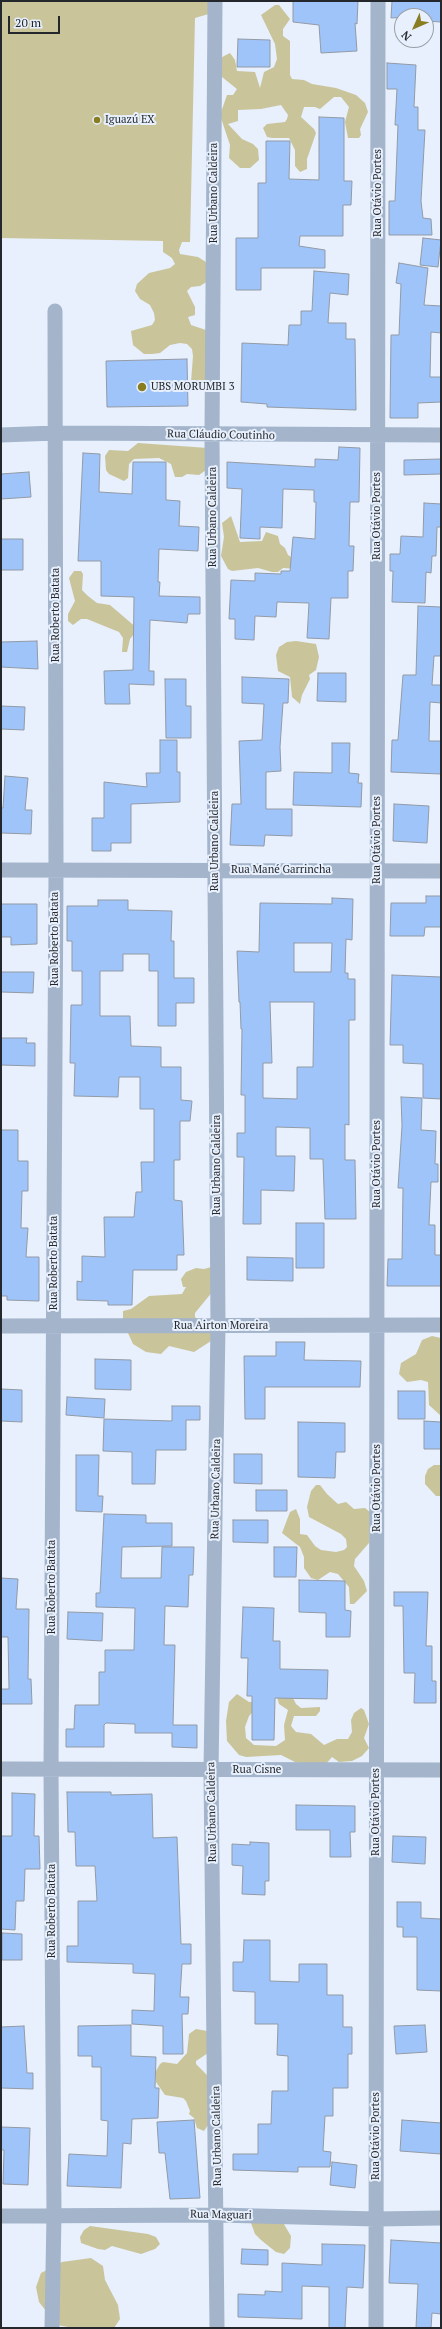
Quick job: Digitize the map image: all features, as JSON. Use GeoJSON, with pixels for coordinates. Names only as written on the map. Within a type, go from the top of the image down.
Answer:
{"type":"FeatureCollection","features":[{"type":"Feature","properties":{"kind":"street","name":"Rua Urbano Caldeira"},"geometry":{"type":"LineString","coordinates":[[215,1],[212,435],[218,1326],[211,1770],[218,2215],[217,2328]]}},
{"type":"Feature","properties":{"kind":"street","name":"Rua Otávio Portes"},"geometry":{"type":"LineString","coordinates":[[376,2328],[378,1]]}},
{"type":"Feature","properties":{"kind":"street","name":"Rua Roberto Batata"},"geometry":{"type":"LineString","coordinates":[[52,2328],[54,2215],[52,1769],[56,870],[55,311]]}},
{"type":"Feature","properties":{"kind":"street","name":"Rua Cláudio Coutinho"},"geometry":{"type":"LineString","coordinates":[[1,435],[56,433],[377,436],[441,435]]}},
{"type":"Feature","properties":{"kind":"street","name":"Rua Mané Garrincha"},"geometry":{"type":"LineString","coordinates":[[1,870],[441,871]]}},
{"type":"Feature","properties":{"kind":"street","name":"Rua Airton Moreira"},"geometry":{"type":"LineString","coordinates":[[1,1326],[441,1325]]}},
{"type":"Feature","properties":{"kind":"street","name":"Rua Cisne"},"geometry":{"type":"LineString","coordinates":[[1,1769],[441,1770]]}},
{"type":"Feature","properties":{"kind":"street","name":"Rua Maguari"},"geometry":{"type":"LineString","coordinates":[[1,2216],[218,2215],[376,2219],[441,2218]]}},
{"type":"Feature","properties":{"kind":"shaded area","name":"Iguazú EX"},"geometry":{"type":"Polygon","coordinates":[[[1,1],[223,1],[212,13],[195,18],[190,242],[182,242],[179,250],[180,254],[198,257],[206,262],[208,281],[200,286],[191,287],[187,291],[195,307],[195,315],[188,317],[191,325],[209,331],[210,379],[205,385],[191,382],[193,356],[192,349],[187,344],[180,343],[170,345],[160,353],[152,354],[144,354],[133,345],[131,331],[152,325],[155,320],[154,313],[150,305],[140,299],[135,291],[137,284],[149,273],[170,268],[175,264],[172,258],[163,252],[163,241],[1,238],[1,1]]]}},
{"type":"Feature","properties":{"kind":"shaded area"},"geometry":{"type":"Polygon","coordinates":[[[275,5],[279,5],[290,19],[283,29],[283,36],[290,41],[290,75],[292,79],[304,80],[312,84],[336,88],[356,95],[365,103],[368,112],[360,129],[361,135],[359,138],[348,138],[345,122],[349,107],[341,97],[334,97],[320,109],[315,107],[304,107],[301,117],[314,129],[316,133],[307,159],[307,169],[300,172],[295,166],[295,150],[289,138],[267,137],[263,128],[267,124],[285,122],[288,115],[281,105],[261,109],[238,110],[238,121],[228,124],[242,139],[253,144],[258,149],[259,160],[250,168],[240,168],[229,158],[230,145],[220,115],[227,95],[233,95],[237,89],[222,77],[221,58],[230,53],[235,60],[237,71],[255,72],[260,88],[264,72],[274,67],[277,59],[275,44],[261,15],[275,5]]]}},
{"type":"Feature","properties":{"kind":"shaded area"},"geometry":{"type":"Polygon","coordinates":[[[138,443],[208,448],[206,470],[199,475],[187,474],[182,477],[175,477],[171,464],[159,458],[134,459],[129,464],[128,478],[124,481],[109,474],[106,470],[105,456],[109,450],[128,451],[138,443]]]}},
{"type":"Feature","properties":{"kind":"shaded area"},"geometry":{"type":"Polygon","coordinates":[[[231,516],[240,542],[262,541],[266,532],[278,536],[280,544],[285,548],[288,555],[311,570],[283,568],[278,572],[272,572],[258,568],[232,571],[228,569],[221,556],[224,537],[222,523],[231,516]]]}},
{"type":"Feature","properties":{"kind":"shaded area"},"geometry":{"type":"Polygon","coordinates":[[[74,571],[81,571],[83,574],[82,590],[88,596],[97,603],[110,605],[138,629],[130,639],[127,652],[122,652],[123,638],[119,632],[87,619],[81,619],[73,625],[68,621],[68,614],[75,601],[69,578],[74,571]]]}},
{"type":"Feature","properties":{"kind":"shaded area"},"geometry":{"type":"Polygon","coordinates":[[[296,641],[316,644],[319,657],[316,670],[309,675],[310,679],[302,695],[300,704],[292,697],[290,677],[278,671],[276,655],[279,647],[287,642],[296,641]]]}},
{"type":"Feature","properties":{"kind":"shaded area"},"geometry":{"type":"Polygon","coordinates":[[[211,1267],[213,1291],[195,1313],[195,1317],[211,1333],[211,1341],[194,1352],[169,1346],[161,1354],[146,1352],[133,1344],[123,1322],[123,1311],[131,1309],[149,1296],[182,1294],[186,1287],[183,1287],[181,1279],[186,1272],[196,1268],[204,1269],[211,1267]]]}},
{"type":"Feature","properties":{"kind":"shaded area"},"geometry":{"type":"Polygon","coordinates":[[[432,1336],[441,1338],[441,1416],[429,1405],[428,1382],[421,1380],[407,1382],[399,1374],[401,1363],[416,1354],[422,1340],[432,1336]]]}},
{"type":"Feature","properties":{"kind":"shaded area"},"geometry":{"type":"Polygon","coordinates":[[[434,1465],[441,1465],[441,1496],[436,1496],[425,1484],[425,1476],[428,1469],[434,1465]]]}},
{"type":"Feature","properties":{"kind":"shaded area"},"geometry":{"type":"Polygon","coordinates":[[[316,1485],[320,1485],[338,1504],[346,1502],[354,1509],[365,1508],[370,1512],[369,1543],[355,1559],[354,1566],[364,1581],[367,1591],[354,1604],[350,1604],[349,1587],[338,1574],[330,1572],[318,1580],[311,1578],[304,1568],[304,1557],[300,1547],[282,1533],[290,1512],[296,1509],[300,1519],[300,1534],[307,1535],[315,1546],[321,1550],[336,1552],[344,1550],[347,1547],[346,1539],[341,1534],[309,1517],[307,1507],[311,1491],[316,1485]]]}},
{"type":"Feature","properties":{"kind":"shaded area"},"geometry":{"type":"Polygon","coordinates":[[[237,1694],[249,1702],[263,1701],[249,1716],[245,1727],[246,1738],[254,1745],[276,1746],[285,1740],[284,1725],[288,1710],[279,1704],[277,1697],[293,1698],[296,1704],[301,1708],[320,1707],[320,1711],[316,1716],[294,1716],[291,1726],[296,1732],[311,1734],[324,1745],[337,1739],[348,1739],[352,1732],[351,1720],[354,1713],[361,1708],[364,1710],[369,1724],[364,1738],[369,1748],[362,1756],[352,1761],[339,1762],[332,1757],[325,1765],[295,1762],[281,1755],[246,1757],[239,1755],[227,1741],[226,1721],[229,1702],[237,1694]]]}},
{"type":"Feature","properties":{"kind":"shaded area"},"geometry":{"type":"Polygon","coordinates":[[[196,2029],[207,2031],[208,2053],[196,2061],[196,2064],[207,2075],[208,2125],[204,2131],[197,2128],[194,2118],[189,2114],[190,2111],[186,2101],[183,2098],[165,2095],[156,2082],[156,2071],[160,2064],[163,2062],[177,2064],[187,2053],[189,2034],[196,2029]]]}},
{"type":"Feature","properties":{"kind":"shaded area"},"geometry":{"type":"Polygon","coordinates":[[[282,2221],[291,2236],[290,2248],[284,2254],[276,2252],[261,2240],[255,2234],[251,2223],[282,2221]]]}},
{"type":"Feature","properties":{"kind":"shaded area"},"geometry":{"type":"Polygon","coordinates":[[[90,2226],[148,2234],[156,2237],[160,2244],[155,2249],[141,2254],[112,2246],[105,2250],[98,2249],[81,2243],[80,2237],[84,2230],[90,2226]]]}},
{"type":"Feature","properties":{"kind":"shaded area"},"geometry":{"type":"Polygon","coordinates":[[[91,2258],[103,2266],[105,2280],[118,2305],[120,2319],[114,2328],[74,2328],[57,2325],[39,2302],[36,2287],[41,2273],[62,2262],[91,2258]]]}},
{"type":"Feature","properties":{"kind":"building"},"geometry":{"type":"Polygon","coordinates":[[[293,1],[358,1],[357,24],[355,23],[357,51],[321,53],[319,25],[293,22],[293,1]]]}},
{"type":"Feature","properties":{"kind":"building"},"geometry":{"type":"Polygon","coordinates":[[[392,1],[441,1],[441,22],[434,22],[434,8],[394,8],[394,18],[391,18],[392,1]]]}},
{"type":"Feature","properties":{"kind":"building"},"geometry":{"type":"Polygon","coordinates":[[[238,39],[270,40],[270,67],[237,67],[238,39]]]}},
{"type":"Feature","properties":{"kind":"building"},"geometry":{"type":"Polygon","coordinates":[[[387,63],[416,65],[414,107],[418,107],[418,130],[425,130],[421,201],[423,218],[431,219],[432,235],[389,235],[389,201],[395,201],[398,125],[395,125],[397,89],[387,89],[387,63]]]}},
{"type":"Feature","properties":{"kind":"building"},"geometry":{"type":"Polygon","coordinates":[[[319,117],[344,118],[344,181],[352,181],[351,205],[343,205],[343,236],[300,236],[299,246],[325,250],[325,268],[261,268],[261,290],[236,290],[236,238],[258,238],[258,183],[266,183],[266,141],[290,141],[289,179],[319,180],[319,117]]]}},
{"type":"Feature","properties":{"kind":"building"},"geometry":{"type":"Polygon","coordinates":[[[423,238],[441,240],[438,267],[420,265],[423,238]]]}},
{"type":"Feature","properties":{"kind":"building"},"geometry":{"type":"Polygon","coordinates":[[[399,263],[428,268],[424,305],[441,306],[441,333],[431,332],[430,377],[441,377],[441,402],[418,403],[418,418],[390,418],[391,335],[399,335],[401,284],[396,283],[399,263]]]}},
{"type":"Feature","properties":{"kind":"building"},"geometry":{"type":"Polygon","coordinates":[[[314,271],[349,274],[348,295],[330,293],[328,323],[346,323],[346,339],[355,339],[356,410],[267,407],[267,404],[241,402],[242,343],[288,345],[289,325],[301,325],[301,311],[312,311],[314,271]]]}},
{"type":"Feature","properties":{"kind":"building"},"geometry":{"type":"Polygon","coordinates":[[[187,359],[188,406],[107,407],[106,361],[187,359]]]}},
{"type":"Feature","properties":{"kind":"building"},"geometry":{"type":"Polygon","coordinates":[[[339,447],[360,448],[359,502],[350,502],[349,546],[354,546],[353,571],[348,571],[348,598],[331,598],[329,639],[307,638],[309,603],[277,602],[276,617],[255,616],[254,640],[235,639],[235,619],[229,619],[231,580],[255,581],[255,573],[281,574],[281,571],[290,571],[293,537],[315,539],[316,502],[314,502],[314,490],[283,489],[282,528],[260,527],[260,539],[240,538],[242,489],[227,488],[227,462],[315,467],[315,459],[338,460],[339,447]]]}},
{"type":"Feature","properties":{"kind":"building"},"geometry":{"type":"Polygon","coordinates":[[[83,453],[100,454],[99,492],[132,494],[133,462],[166,462],[166,500],[180,501],[179,526],[199,527],[198,551],[159,549],[158,582],[160,582],[159,596],[200,597],[200,614],[188,614],[187,623],[150,620],[149,671],[154,671],[154,685],[129,684],[130,704],[105,704],[104,671],[133,670],[134,597],[101,596],[101,561],[78,561],[83,453]]]}},
{"type":"Feature","properties":{"kind":"building"},"geometry":{"type":"Polygon","coordinates":[[[441,459],[441,474],[404,475],[404,460],[441,459]]]}},
{"type":"Feature","properties":{"kind":"building"},"geometry":{"type":"Polygon","coordinates":[[[29,472],[31,497],[1,499],[1,474],[29,472]]]}},
{"type":"Feature","properties":{"kind":"building"},"geometry":{"type":"Polygon","coordinates":[[[424,503],[441,504],[441,527],[437,527],[436,556],[432,556],[431,573],[426,572],[425,603],[392,602],[393,571],[390,571],[390,554],[400,554],[401,536],[423,537],[424,503]]]}},
{"type":"Feature","properties":{"kind":"building"},"geometry":{"type":"Polygon","coordinates":[[[1,539],[23,539],[23,570],[1,570],[1,539]]]}},
{"type":"Feature","properties":{"kind":"building"},"geometry":{"type":"Polygon","coordinates":[[[418,606],[441,607],[441,656],[434,656],[432,685],[441,685],[441,703],[430,702],[429,741],[441,741],[441,774],[391,772],[392,740],[398,740],[403,675],[416,675],[418,606]]]}},
{"type":"Feature","properties":{"kind":"building"},"geometry":{"type":"Polygon","coordinates":[[[37,641],[38,669],[1,667],[1,642],[37,641]]]}},
{"type":"Feature","properties":{"kind":"building"},"geometry":{"type":"Polygon","coordinates":[[[318,673],[346,673],[346,702],[317,701],[318,673]]]}},
{"type":"Feature","properties":{"kind":"building"},"geometry":{"type":"Polygon","coordinates":[[[242,677],[289,679],[288,703],[283,703],[280,747],[281,771],[266,772],[266,809],[292,809],[292,836],[265,835],[264,846],[230,845],[232,804],[241,804],[239,741],[262,740],[264,704],[242,703],[242,677]]]}},
{"type":"Feature","properties":{"kind":"building"},"geometry":{"type":"Polygon","coordinates":[[[165,679],[186,679],[186,706],[191,706],[191,738],[166,738],[165,679]]]}},
{"type":"Feature","properties":{"kind":"building"},"geometry":{"type":"Polygon","coordinates":[[[1,706],[25,707],[24,730],[1,729],[1,706]]]}},
{"type":"Feature","properties":{"kind":"building"},"geometry":{"type":"Polygon","coordinates":[[[160,740],[177,740],[177,772],[180,772],[180,802],[131,804],[131,843],[111,843],[111,851],[92,851],[92,818],[104,818],[104,782],[147,787],[146,773],[160,773],[160,740]]]}},
{"type":"Feature","properties":{"kind":"building"},"geometry":{"type":"Polygon","coordinates":[[[332,743],[350,743],[349,773],[359,774],[358,783],[362,783],[361,807],[293,805],[294,772],[332,773],[332,743]]]}},
{"type":"Feature","properties":{"kind":"building"},"geometry":{"type":"Polygon","coordinates":[[[5,776],[28,778],[25,810],[32,810],[31,834],[1,833],[1,808],[3,808],[5,776]]]}},
{"type":"Feature","properties":{"kind":"building"},"geometry":{"type":"Polygon","coordinates":[[[394,804],[429,806],[427,843],[393,841],[394,804]]]}},
{"type":"Feature","properties":{"kind":"building"},"geometry":{"type":"Polygon","coordinates":[[[426,896],[441,896],[441,927],[425,927],[424,936],[390,936],[391,903],[426,903],[426,896]]]}},
{"type":"Feature","properties":{"kind":"building"},"geometry":{"type":"Polygon","coordinates":[[[332,898],[353,899],[352,940],[346,939],[345,973],[348,973],[348,979],[355,979],[355,1020],[349,1020],[349,1125],[345,1124],[345,1160],[355,1160],[356,1219],[325,1219],[323,1159],[310,1159],[310,1128],[276,1127],[276,1156],[295,1156],[294,1191],[261,1190],[261,1224],[243,1224],[244,1157],[237,1157],[237,1133],[245,1133],[245,1095],[241,1095],[242,1029],[239,1002],[237,951],[259,952],[260,903],[332,904],[332,898]],[[294,943],[294,972],[331,972],[332,943],[294,943]],[[270,1002],[272,1063],[263,1063],[263,1098],[297,1099],[297,1067],[313,1067],[314,1002],[270,1002]]]}},
{"type":"Feature","properties":{"kind":"building"},"geometry":{"type":"Polygon","coordinates":[[[98,900],[128,900],[128,910],[172,911],[171,941],[174,941],[174,978],[194,978],[194,1003],[176,1003],[176,1026],[158,1026],[158,971],[149,971],[149,954],[123,954],[123,971],[100,971],[100,1016],[130,1016],[131,1046],[161,1047],[161,1067],[181,1067],[181,1100],[192,1101],[190,1121],[180,1121],[180,1160],[174,1160],[174,1200],[182,1201],[184,1255],[177,1255],[177,1270],[133,1270],[132,1305],[108,1305],[108,1301],[77,1300],[77,1281],[82,1282],[82,1256],[105,1257],[104,1217],[134,1217],[136,1192],[142,1192],[141,1162],[154,1162],[154,1109],[140,1109],[140,1077],[119,1077],[118,1097],[74,1096],[75,1063],[70,1063],[71,1005],[82,1005],[82,971],[72,971],[72,941],[67,941],[67,906],[98,906],[98,900]]]}},
{"type":"Feature","properties":{"kind":"building"},"geometry":{"type":"Polygon","coordinates":[[[1,904],[37,904],[37,944],[11,945],[11,937],[1,937],[1,904]]]}},
{"type":"Feature","properties":{"kind":"building"},"geometry":{"type":"Polygon","coordinates":[[[1,972],[34,972],[33,993],[1,992],[1,972]]]}},
{"type":"Feature","properties":{"kind":"building"},"geometry":{"type":"Polygon","coordinates":[[[392,975],[441,977],[441,1099],[423,1098],[423,1064],[403,1063],[403,1045],[390,1045],[392,975]]]}},
{"type":"Feature","properties":{"kind":"building"},"geometry":{"type":"Polygon","coordinates":[[[1,1038],[27,1038],[26,1043],[35,1043],[35,1066],[1,1065],[1,1038]]]}},
{"type":"Feature","properties":{"kind":"building"},"geometry":{"type":"Polygon","coordinates":[[[401,1097],[422,1098],[421,1130],[436,1131],[435,1164],[438,1164],[438,1182],[431,1182],[429,1225],[435,1225],[435,1255],[441,1255],[441,1286],[387,1286],[388,1259],[402,1259],[403,1188],[398,1188],[402,1126],[401,1097]]]}},
{"type":"Feature","properties":{"kind":"building"},"geometry":{"type":"Polygon","coordinates":[[[1,1130],[18,1130],[18,1161],[28,1161],[28,1191],[22,1191],[21,1228],[28,1228],[26,1257],[39,1257],[39,1301],[7,1300],[7,1296],[1,1296],[1,1130]]]}},
{"type":"Feature","properties":{"kind":"building"},"geometry":{"type":"Polygon","coordinates":[[[296,1223],[324,1223],[324,1268],[296,1268],[296,1223]]]}},
{"type":"Feature","properties":{"kind":"building"},"geometry":{"type":"Polygon","coordinates":[[[247,1257],[293,1258],[293,1281],[247,1280],[247,1257]]]}},
{"type":"Feature","properties":{"kind":"building"},"geometry":{"type":"Polygon","coordinates":[[[276,1342],[305,1342],[304,1360],[361,1361],[360,1387],[265,1387],[265,1419],[245,1419],[244,1356],[276,1356],[276,1342]]]}},
{"type":"Feature","properties":{"kind":"building"},"geometry":{"type":"Polygon","coordinates":[[[95,1359],[131,1360],[131,1390],[95,1389],[95,1359]]]}},
{"type":"Feature","properties":{"kind":"building"},"geometry":{"type":"Polygon","coordinates":[[[1,1389],[22,1390],[22,1422],[1,1421],[1,1389]]]}},
{"type":"Feature","properties":{"kind":"building"},"geometry":{"type":"Polygon","coordinates":[[[398,1391],[425,1391],[425,1419],[398,1419],[398,1391]]]}},
{"type":"Feature","properties":{"kind":"building"},"geometry":{"type":"Polygon","coordinates":[[[67,1397],[105,1399],[104,1418],[66,1415],[67,1397]]]}},
{"type":"Feature","properties":{"kind":"building"},"geometry":{"type":"Polygon","coordinates":[[[172,1406],[200,1406],[200,1420],[186,1420],[186,1450],[156,1450],[155,1484],[132,1484],[132,1452],[103,1451],[104,1419],[172,1421],[172,1406]]]}},
{"type":"Feature","properties":{"kind":"building"},"geometry":{"type":"Polygon","coordinates":[[[424,1421],[441,1422],[441,1449],[424,1449],[424,1421]]]}},
{"type":"Feature","properties":{"kind":"building"},"geometry":{"type":"Polygon","coordinates":[[[298,1422],[345,1423],[345,1452],[336,1452],[335,1478],[298,1477],[298,1422]]]}},
{"type":"Feature","properties":{"kind":"building"},"geometry":{"type":"Polygon","coordinates":[[[234,1454],[262,1454],[262,1484],[234,1483],[234,1454]]]}},
{"type":"Feature","properties":{"kind":"building"},"geometry":{"type":"Polygon","coordinates":[[[76,1455],[99,1455],[98,1496],[103,1496],[102,1512],[76,1511],[76,1455]]]}},
{"type":"Feature","properties":{"kind":"building"},"geometry":{"type":"Polygon","coordinates":[[[256,1490],[287,1490],[287,1511],[256,1511],[256,1490]]]}},
{"type":"Feature","properties":{"kind":"building"},"geometry":{"type":"Polygon","coordinates":[[[104,1514],[146,1515],[146,1523],[172,1523],[172,1546],[122,1547],[121,1578],[161,1578],[162,1547],[194,1547],[193,1575],[189,1575],[188,1607],[165,1606],[164,1645],[175,1645],[173,1725],[197,1725],[197,1748],[172,1747],[172,1733],[135,1733],[135,1724],[106,1723],[104,1725],[104,1747],[66,1747],[66,1729],[74,1729],[75,1705],[99,1705],[99,1672],[105,1672],[105,1650],[134,1650],[135,1608],[96,1607],[96,1593],[100,1593],[104,1514]]]}},
{"type":"Feature","properties":{"kind":"building"},"geometry":{"type":"Polygon","coordinates":[[[233,1520],[268,1520],[268,1543],[233,1542],[233,1520]]]}},
{"type":"Feature","properties":{"kind":"building"},"geometry":{"type":"Polygon","coordinates":[[[274,1547],[297,1547],[296,1577],[274,1577],[274,1547]]]}},
{"type":"Feature","properties":{"kind":"building"},"geometry":{"type":"Polygon","coordinates":[[[1,1578],[18,1579],[16,1609],[29,1609],[28,1679],[31,1679],[32,1704],[1,1704],[1,1689],[9,1689],[8,1637],[1,1637],[1,1578]]]}},
{"type":"Feature","properties":{"kind":"building"},"geometry":{"type":"Polygon","coordinates":[[[299,1580],[345,1581],[345,1610],[351,1611],[350,1637],[326,1637],[326,1613],[299,1612],[299,1580]]]}},
{"type":"Feature","properties":{"kind":"building"},"geometry":{"type":"Polygon","coordinates":[[[394,1592],[428,1592],[426,1646],[432,1646],[432,1681],[436,1681],[436,1703],[414,1703],[415,1673],[404,1673],[403,1606],[394,1606],[394,1592]]]}},
{"type":"Feature","properties":{"kind":"building"},"geometry":{"type":"Polygon","coordinates":[[[243,1607],[274,1608],[273,1641],[280,1641],[280,1669],[328,1670],[327,1699],[275,1698],[274,1740],[252,1740],[252,1696],[247,1696],[248,1658],[241,1658],[243,1607]]]}},
{"type":"Feature","properties":{"kind":"building"},"geometry":{"type":"Polygon","coordinates":[[[68,1612],[103,1613],[102,1641],[67,1639],[68,1612]]]}},
{"type":"Feature","properties":{"kind":"building"},"geometry":{"type":"Polygon","coordinates":[[[67,1792],[111,1792],[111,1795],[152,1794],[153,1838],[177,1837],[181,1944],[191,1944],[191,1964],[182,1964],[180,1997],[189,1997],[188,2014],[182,2014],[183,2054],[163,2054],[163,2026],[132,2024],[132,2010],[154,2011],[155,1974],[133,1973],[133,1964],[67,1962],[67,1946],[78,1946],[78,1901],[97,1901],[95,1866],[76,1866],[75,1832],[68,1832],[67,1792]]]}},
{"type":"Feature","properties":{"kind":"building"},"geometry":{"type":"Polygon","coordinates":[[[12,1793],[35,1794],[34,1836],[39,1836],[40,1869],[25,1869],[24,1901],[16,1901],[15,1930],[1,1929],[1,1836],[12,1836],[12,1793]]]}},
{"type":"Feature","properties":{"kind":"building"},"geometry":{"type":"Polygon","coordinates":[[[296,1805],[355,1806],[355,1832],[350,1832],[351,1857],[330,1857],[330,1830],[296,1830],[296,1805]]]}},
{"type":"Feature","properties":{"kind":"building"},"geometry":{"type":"Polygon","coordinates":[[[393,1836],[426,1837],[425,1864],[392,1862],[393,1836]]]}},
{"type":"Feature","properties":{"kind":"building"},"geometry":{"type":"Polygon","coordinates":[[[250,1842],[269,1843],[269,1881],[265,1881],[265,1895],[242,1894],[243,1866],[232,1865],[232,1844],[250,1845],[250,1842]]]}},
{"type":"Feature","properties":{"kind":"building"},"geometry":{"type":"Polygon","coordinates":[[[397,1902],[421,1902],[421,1918],[441,1919],[441,1991],[417,1990],[417,1937],[403,1937],[403,1927],[397,1927],[397,1902]]]}},
{"type":"Feature","properties":{"kind":"building"},"geometry":{"type":"Polygon","coordinates":[[[2,1933],[22,1934],[22,1960],[2,1960],[2,1933]]]}},
{"type":"Feature","properties":{"kind":"building"},"geometry":{"type":"Polygon","coordinates":[[[244,1940],[270,1940],[270,1981],[299,1982],[299,1964],[327,1964],[327,1995],[343,1995],[343,2027],[352,2027],[352,2054],[348,2054],[348,2088],[333,2088],[333,2116],[325,2116],[323,2151],[331,2152],[330,2167],[298,2167],[298,2172],[233,2170],[233,2154],[258,2154],[258,2124],[271,2124],[272,2091],[288,2091],[288,2056],[277,2055],[278,2024],[255,2024],[255,1992],[233,1991],[233,1962],[243,1962],[244,1940]]]}},
{"type":"Feature","properties":{"kind":"building"},"geometry":{"type":"Polygon","coordinates":[[[131,2025],[131,2056],[156,2057],[155,2088],[159,2088],[158,2118],[132,2119],[131,2144],[123,2143],[121,2188],[67,2186],[69,2154],[107,2156],[108,2121],[101,2120],[101,2067],[92,2067],[92,2056],[78,2056],[78,2026],[131,2025]]]}},
{"type":"Feature","properties":{"kind":"building"},"geometry":{"type":"Polygon","coordinates":[[[425,2025],[427,2052],[396,2054],[394,2026],[425,2025]]]}},
{"type":"Feature","properties":{"kind":"building"},"geometry":{"type":"Polygon","coordinates":[[[24,2026],[27,2073],[33,2073],[33,2089],[1,2088],[1,2027],[24,2026]]]}},
{"type":"Feature","properties":{"kind":"building"},"geometry":{"type":"Polygon","coordinates":[[[194,2120],[200,2198],[170,2199],[165,2153],[159,2153],[157,2122],[194,2120]]]}},
{"type":"Feature","properties":{"kind":"building"},"geometry":{"type":"Polygon","coordinates":[[[402,2120],[441,2123],[441,2154],[400,2151],[402,2120]]]}},
{"type":"Feature","properties":{"kind":"building"},"geometry":{"type":"Polygon","coordinates":[[[1,2127],[30,2128],[28,2185],[3,2184],[4,2150],[1,2150],[1,2127]]]}},
{"type":"Feature","properties":{"kind":"building"},"geometry":{"type":"Polygon","coordinates":[[[332,2162],[357,2165],[355,2188],[330,2185],[332,2162]]]}},
{"type":"Feature","properties":{"kind":"building"},"geometry":{"type":"Polygon","coordinates":[[[391,2240],[441,2243],[441,2314],[432,2313],[431,2328],[416,2328],[418,2284],[389,2283],[391,2240]]]}},
{"type":"Feature","properties":{"kind":"building"},"geometry":{"type":"Polygon","coordinates":[[[322,2244],[365,2245],[363,2288],[347,2287],[345,2328],[329,2328],[329,2287],[302,2286],[302,2319],[238,2317],[238,2294],[265,2295],[265,2291],[282,2292],[282,2263],[322,2265],[322,2244]]]}},
{"type":"Feature","properties":{"kind":"building"},"geometry":{"type":"Polygon","coordinates":[[[242,2249],[268,2250],[268,2265],[241,2264],[242,2249]]]}},
{"type":"Feature","properties":{"kind":"place","name":"Iguazú EX"},"geometry":{"type":"Point","coordinates":[97,120]}},
{"type":"Feature","properties":{"kind":"place","name":"UBS MORUMBI 3"},"geometry":{"type":"Point","coordinates":[142,387]}}]}
